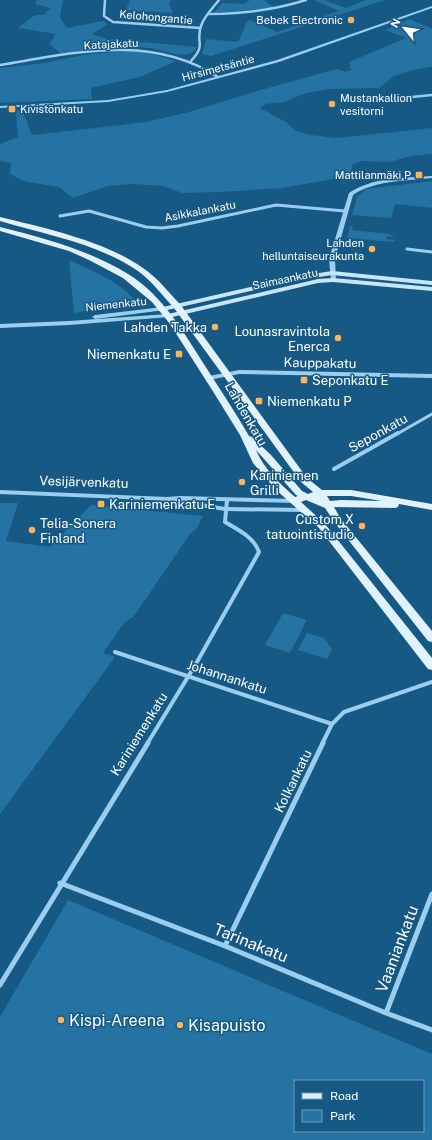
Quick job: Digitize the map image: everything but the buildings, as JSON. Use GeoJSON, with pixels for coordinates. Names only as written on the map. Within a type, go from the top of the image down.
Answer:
{"type":"FeatureCollection","features":[{"type":"Feature","properties":{"kind":"main road","name":"Lahdenkatu"},"geometry":{"type":"LineString","coordinates":[[0,219],[106,251],[141,271],[156,283],[180,310],[304,480],[320,493],[338,521],[432,638]]}},
{"type":"Feature","properties":{"kind":"main road","name":"Lahdenkatu"},"geometry":{"type":"LineString","coordinates":[[0,228],[72,249],[109,266],[140,286],[165,313],[209,378],[244,435],[256,461],[279,488],[322,526],[432,666]]}},
{"type":"Feature","properties":{"kind":"main road","name":"Saimaankatu"},"geometry":{"type":"LineString","coordinates":[[165,313],[332,276],[432,282]]}},
{"type":"Feature","properties":{"kind":"main road","name":"Saimaankatu"},"geometry":{"type":"LineString","coordinates":[[332,276],[432,289]]}},
{"type":"Feature","properties":{"kind":"main road"},"geometry":{"type":"LineString","coordinates":[[244,435],[268,457],[291,484],[306,498],[328,504]]}},
{"type":"Feature","properties":{"kind":"main road","name":"Vesijärvenkatu"},"geometry":{"type":"LineString","coordinates":[[294,501],[320,493],[351,493],[432,508]]}},
{"type":"Feature","properties":{"kind":"main road","name":"Vesijärvenkatu"},"geometry":{"type":"LineString","coordinates":[[304,510],[328,504],[408,504]]}},
{"type":"Feature","properties":{"kind":"street","name":"Kelohongantie"},"geometry":{"type":"LineString","coordinates":[[104,0],[103,14],[104,17],[111,21],[119,23],[200,28]]}},
{"type":"Feature","properties":{"kind":"street"},"geometry":{"type":"LineString","coordinates":[[191,61],[199,53],[202,47],[200,28],[208,14],[219,0]]}},
{"type":"Feature","properties":{"kind":"street"},"geometry":{"type":"LineString","coordinates":[[208,14],[264,11],[306,0]]}},
{"type":"Feature","properties":{"kind":"street","name":"Hirsimetsäntie"},"geometry":{"type":"LineString","coordinates":[[0,107],[108,101],[167,91],[290,57],[432,7]]}},
{"type":"Feature","properties":{"kind":"street","name":"Katajakatu"},"geometry":{"type":"LineString","coordinates":[[0,65],[89,52],[132,49],[164,53],[191,61],[218,77]]}},
{"type":"Feature","properties":{"kind":"street"},"geometry":{"type":"LineString","coordinates":[[412,97],[432,95]]}},
{"type":"Feature","properties":{"kind":"street"},"geometry":{"type":"LineString","coordinates":[[332,276],[332,259],[351,194],[360,188],[373,184],[432,177]]}},
{"type":"Feature","properties":{"kind":"street","name":"Asikkalankatu"},"geometry":{"type":"LineString","coordinates":[[60,216],[89,212],[146,227],[162,228],[178,226],[276,205],[345,211]]}},
{"type":"Feature","properties":{"kind":"street"},"geometry":{"type":"LineString","coordinates":[[407,249],[432,252]]}},
{"type":"Feature","properties":{"kind":"street","name":"Niemenkatu"},"geometry":{"type":"LineString","coordinates":[[0,326],[57,323],[165,313]]}},
{"type":"Feature","properties":{"kind":"street","name":"Kauppakatu"},"geometry":{"type":"LineString","coordinates":[[209,378],[239,372],[432,376]]}},
{"type":"Feature","properties":{"kind":"street","name":"Seponkatu"},"geometry":{"type":"LineString","coordinates":[[334,469],[432,414]]}},
{"type":"Feature","properties":{"kind":"street","name":"Vesijärvenkatu"},"geometry":{"type":"LineString","coordinates":[[0,492],[167,499],[180,498],[294,501]]}},
{"type":"Feature","properties":{"kind":"street","name":"Vesijärvenkatu"},"geometry":{"type":"LineString","coordinates":[[167,499],[225,509],[304,510]]}},
{"type":"Feature","properties":{"kind":"street","name":"Kariniemenkatu"},"geometry":{"type":"LineString","coordinates":[[0,984],[60,883],[188,676],[259,552],[259,548],[254,542],[225,522],[226,500]]}},
{"type":"Feature","properties":{"kind":"street","name":"Johannankatu"},"geometry":{"type":"LineString","coordinates":[[115,652],[332,724]]}},
{"type":"Feature","properties":{"kind":"street","name":"Kolkankatu"},"geometry":{"type":"LineString","coordinates":[[225,946],[332,724],[344,712],[432,682]]}},
{"type":"Feature","properties":{"kind":"street","name":"Tarinakatu"},"geometry":{"type":"LineString","coordinates":[[60,883],[225,946],[386,1013],[432,1030]]}},
{"type":"Feature","properties":{"kind":"street","name":"Vaaniankatu"},"geometry":{"type":"LineString","coordinates":[[386,1013],[432,894]]}},
{"type":"Feature","properties":{"kind":"green space"},"geometry":{"type":"Polygon","coordinates":[[[37,0],[63,0],[60,18],[67,28],[103,21],[108,24],[92,34],[106,39],[197,47],[193,52],[182,55],[150,48],[127,47],[61,53],[49,44],[56,34],[18,28],[35,15],[44,15],[51,8],[35,4],[37,0]]]}},
{"type":"Feature","properties":{"kind":"green space"},"geometry":{"type":"Polygon","coordinates":[[[130,0],[171,0],[169,3],[173,13],[126,10],[130,0]]]}},
{"type":"Feature","properties":{"kind":"green space"},"geometry":{"type":"Polygon","coordinates":[[[250,0],[264,0],[275,8],[214,13],[222,3],[244,4],[250,0]]]}},
{"type":"Feature","properties":{"kind":"green space"},"geometry":{"type":"Polygon","coordinates":[[[314,0],[323,0],[346,8],[366,0],[385,0],[211,56],[202,54],[206,39],[238,42],[247,22],[250,20],[277,32],[339,11],[314,0]]]}},
{"type":"Feature","properties":{"kind":"green space"},"geometry":{"type":"Polygon","coordinates":[[[410,19],[432,29],[432,67],[417,69],[394,76],[379,88],[329,89],[306,93],[284,102],[265,104],[260,108],[286,122],[296,131],[310,135],[336,138],[432,128],[432,154],[411,156],[389,162],[362,161],[353,164],[350,175],[282,188],[182,193],[163,186],[133,184],[107,186],[73,198],[59,187],[23,181],[10,174],[11,163],[0,161],[0,144],[18,137],[16,111],[22,110],[32,135],[147,122],[189,112],[337,69],[346,72],[352,70],[349,67],[351,65],[349,62],[406,38],[385,30],[410,19]]]}},
{"type":"Feature","properties":{"kind":"green space"},"geometry":{"type":"Polygon","coordinates":[[[133,51],[148,53],[176,61],[140,77],[91,88],[92,99],[0,103],[0,68],[44,63],[89,54],[133,51]]]}},
{"type":"Feature","properties":{"kind":"green space"},"geometry":{"type":"Polygon","coordinates":[[[432,181],[432,208],[395,204],[391,218],[352,215],[357,197],[366,189],[432,181]]]}},
{"type":"Feature","properties":{"kind":"green space"},"geometry":{"type":"Polygon","coordinates":[[[350,226],[353,226],[352,230],[389,234],[395,237],[387,236],[386,239],[395,240],[394,242],[347,238],[350,226]]]}},
{"type":"Feature","properties":{"kind":"green space"},"geometry":{"type":"Polygon","coordinates":[[[69,260],[116,283],[131,296],[137,304],[117,305],[74,313],[69,260]]]}},
{"type":"Feature","properties":{"kind":"green space"},"geometry":{"type":"Polygon","coordinates":[[[0,503],[18,503],[6,541],[50,547],[91,505],[203,516],[197,528],[190,534],[134,616],[124,623],[103,653],[115,657],[0,814],[0,503]]]}},
{"type":"Feature","properties":{"kind":"green space"},"geometry":{"type":"Polygon","coordinates":[[[283,613],[307,620],[290,653],[265,645],[283,613]]]}},
{"type":"Feature","properties":{"kind":"green space"},"geometry":{"type":"Polygon","coordinates":[[[307,633],[324,638],[332,649],[327,659],[298,650],[307,633]]]}},
{"type":"Feature","properties":{"kind":"green space","name":"Kisapuisto"},"geometry":{"type":"Polygon","coordinates":[[[68,900],[432,1054],[432,1140],[0,1140],[0,1017],[68,900]]]}},
{"type":"Feature","properties":{"kind":"place","name":"Bebek Electronic"},"geometry":{"type":"Point","coordinates":[351,20]}},
{"type":"Feature","properties":{"kind":"place","name":"Mustankallion vesitorni"},"geometry":{"type":"Point","coordinates":[332,104]}},
{"type":"Feature","properties":{"kind":"place","name":"Kivistönkatu"},"geometry":{"type":"Point","coordinates":[12,109]}},
{"type":"Feature","properties":{"kind":"place","name":"Mattilanmäki P"},"geometry":{"type":"Point","coordinates":[419,175]}},
{"type":"Feature","properties":{"kind":"place","name":"Lahden helluntaiseurakunta"},"geometry":{"type":"Point","coordinates":[372,249]}},
{"type":"Feature","properties":{"kind":"place","name":"Lahden Takka"},"geometry":{"type":"Point","coordinates":[215,327]}},
{"type":"Feature","properties":{"kind":"place","name":"Lounasravintola Enerca"},"geometry":{"type":"Point","coordinates":[338,338]}},
{"type":"Feature","properties":{"kind":"place","name":"Niemenkatu E"},"geometry":{"type":"Point","coordinates":[179,354]}},
{"type":"Feature","properties":{"kind":"place","name":"Seponkatu E"},"geometry":{"type":"Point","coordinates":[304,380]}},
{"type":"Feature","properties":{"kind":"place","name":"Niemenkatu P"},"geometry":{"type":"Point","coordinates":[259,401]}},
{"type":"Feature","properties":{"kind":"place","name":"Kariniemen Grilli"},"geometry":{"type":"Point","coordinates":[242,482]}},
{"type":"Feature","properties":{"kind":"place","name":"Kariniemenkatu E"},"geometry":{"type":"Point","coordinates":[101,504]}},
{"type":"Feature","properties":{"kind":"place","name":"Custom X tatuointistudio"},"geometry":{"type":"Point","coordinates":[362,526]}},
{"type":"Feature","properties":{"kind":"place","name":"Telia-Sonera Finland"},"geometry":{"type":"Point","coordinates":[32,530]}},
{"type":"Feature","properties":{"kind":"place","name":"Kispi-Areena"},"geometry":{"type":"Point","coordinates":[61,1020]}},
{"type":"Feature","properties":{"kind":"place","name":"Kisapuisto"},"geometry":{"type":"Point","coordinates":[180,1025]}}]}
